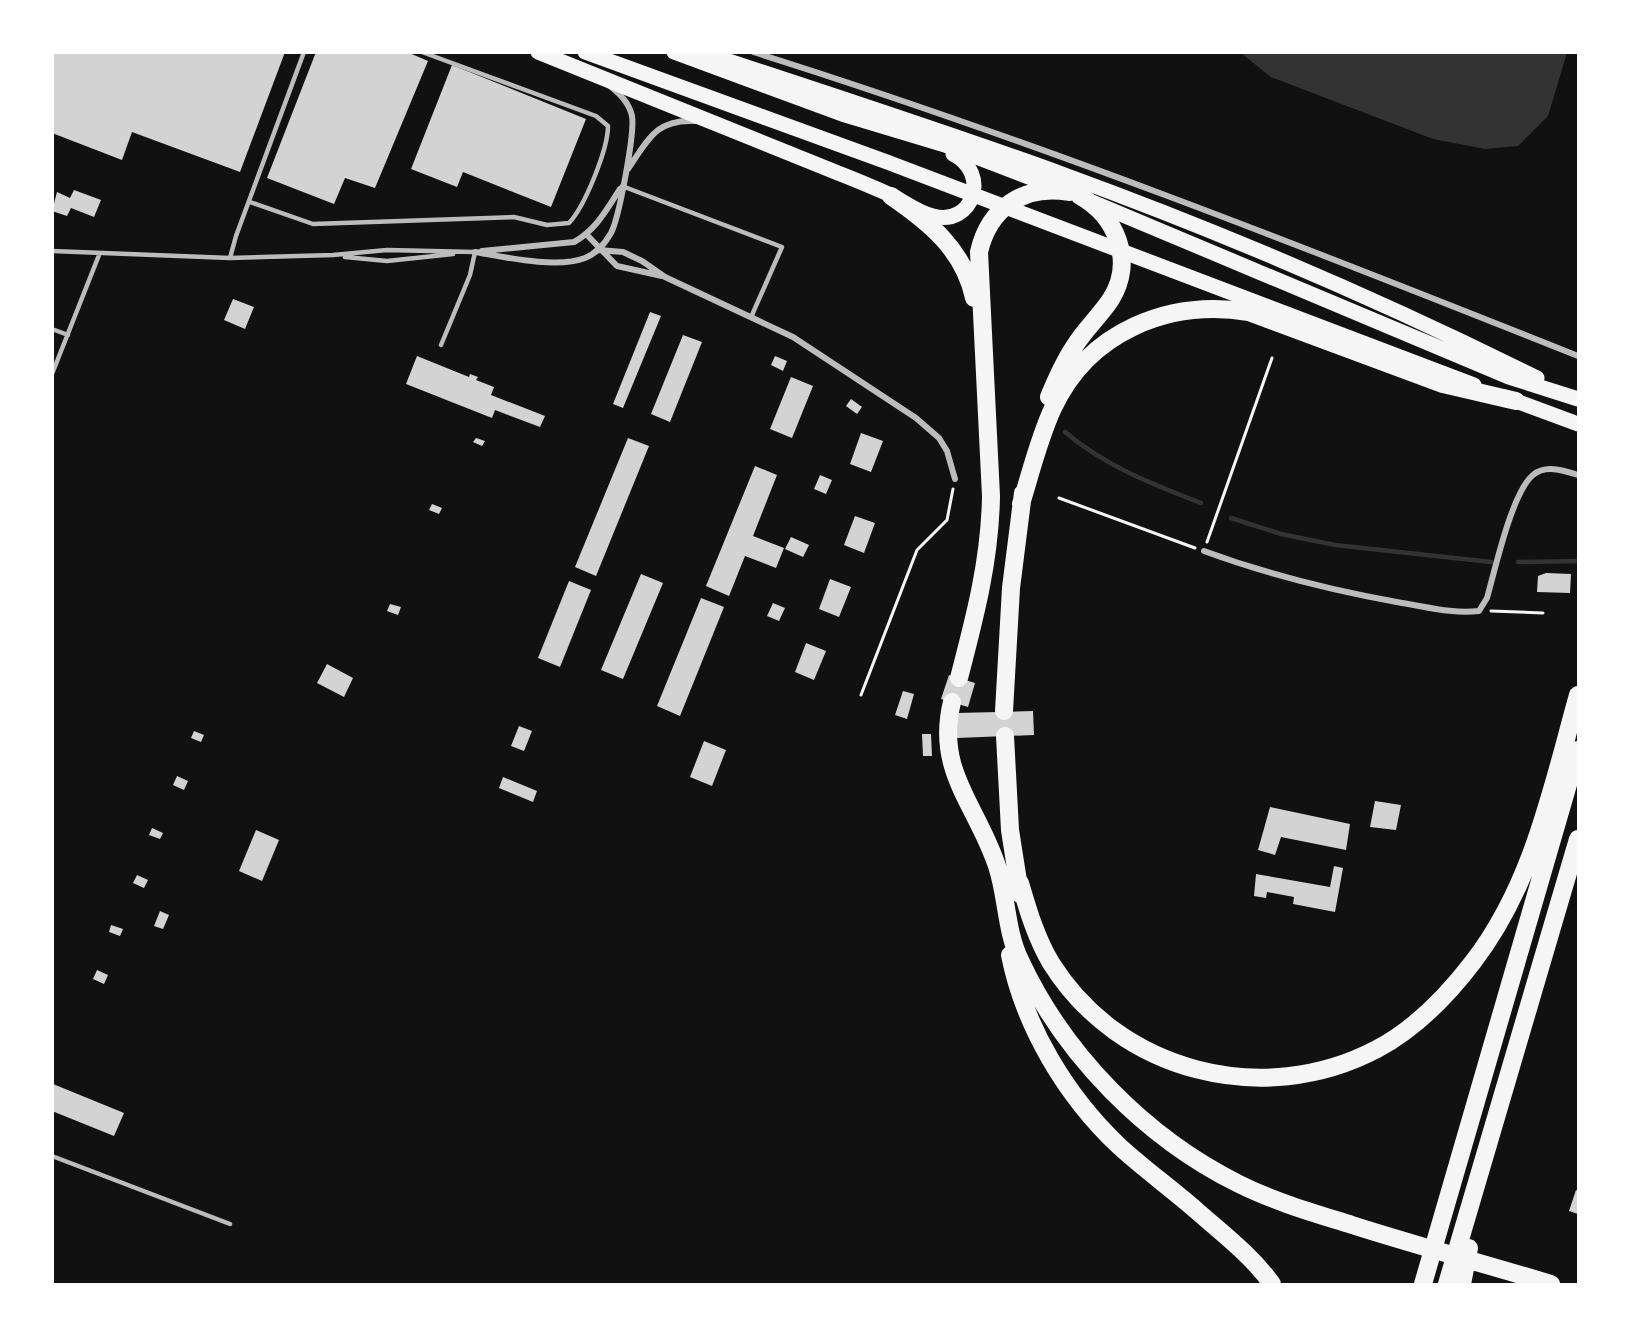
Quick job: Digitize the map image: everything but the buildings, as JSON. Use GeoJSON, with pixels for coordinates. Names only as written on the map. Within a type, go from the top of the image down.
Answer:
{"type":"FeatureCollection","features":[{"type":"Feature","properties":{"kind":"highway"},"geometry":{"type":"LineString","coordinates":[[959,678],[976,616],[990,536],[979,252],[987,228],[1002,208],[1027,193],[1044,190],[1074,194],[1098,208],[1111,224],[1120,245],[1121,269],[1111,298],[1073,348],[1048,399],[1034,438],[1021,504],[1011,588],[1004,711]]}},
{"type":"Feature","properties":{"kind":"highway"},"geometry":{"type":"LineString","coordinates":[[891,196],[937,230],[965,269],[973,292],[984,350]]}},
{"type":"Feature","properties":{"kind":"highway"},"geometry":{"type":"LineString","coordinates":[[1021,504],[1054,407],[1083,363],[1101,345],[1124,330],[1173,312],[1226,308],[1249,312],[1443,384],[1516,401]]}},
{"type":"Feature","properties":{"kind":"highway"},"geometry":{"type":"LineString","coordinates":[[1020,883],[1041,945],[1062,979],[1102,1021],[1138,1047],[1172,1064],[1237,1077],[1300,1075],[1345,1064],[1394,1039],[1436,1005],[1473,962],[1501,920],[1526,872],[1578,694]]}},
{"type":"Feature","properties":{"kind":"highway"},"geometry":{"type":"LineString","coordinates":[[952,702],[947,720],[952,772],[982,829],[996,864],[1005,893],[1019,959],[1055,1022],[1118,1097],[1151,1127],[1184,1151],[1239,1185],[1304,1210],[1551,1284]]}},
{"type":"Feature","properties":{"kind":"highway"},"geometry":{"type":"LineString","coordinates":[[1005,736],[1010,830],[1020,883],[1032,982]]}},
{"type":"Feature","properties":{"kind":"highway"},"geometry":{"type":"LineString","coordinates":[[1423,1284],[1578,750]]}},
{"type":"Feature","properties":{"kind":"highway"},"geometry":{"type":"LineString","coordinates":[[1447,1284],[1578,838]]}},
{"type":"Feature","properties":{"kind":"highway"},"geometry":{"type":"LineString","coordinates":[[996,864],[1005,934],[1021,998],[1030,1021],[1070,1088],[1119,1146],[1239,1248],[1272,1284]]}},
{"type":"Feature","properties":{"kind":"highway"},"geometry":{"type":"LineString","coordinates":[[1462,1284],[1494,1123]]}},
{"type":"Feature","properties":{"kind":"main road"},"geometry":{"type":"LineString","coordinates":[[538,52],[891,196],[933,216],[952,216],[968,206],[973,197],[975,180],[968,164],[953,154],[674,52]]}},
{"type":"Feature","properties":{"kind":"main road"},"geometry":{"type":"LineString","coordinates":[[585,52],[1177,270],[1578,424]]}},
{"type":"Feature","properties":{"kind":"main road"},"geometry":{"type":"LineString","coordinates":[[703,52],[963,139],[1144,205],[1341,287],[1578,399]]}},
{"type":"Feature","properties":{"kind":"main road"},"geometry":{"type":"LineString","coordinates":[[842,114],[945,145],[1074,194],[1509,377],[1578,399]]}},
{"type":"Feature","properties":{"kind":"street"},"geometry":{"type":"LineString","coordinates":[[753,52],[978,127],[1349,265],[1578,356]]}},
{"type":"Feature","properties":{"kind":"street"},"geometry":{"type":"LineString","coordinates":[[475,252],[517,260],[564,261],[583,259],[600,250],[612,232],[618,212],[633,128],[631,114],[624,98],[599,77]]}},
{"type":"Feature","properties":{"kind":"street"},"geometry":{"type":"LineString","coordinates":[[626,171],[650,137],[664,124],[677,120],[708,121]]}},
{"type":"Feature","properties":{"kind":"street"},"geometry":{"type":"LineString","coordinates":[[475,252],[574,242],[587,235],[622,186]]}},
{"type":"Feature","properties":{"kind":"street"},"geometry":{"type":"LineString","coordinates":[[587,235],[617,266],[665,277],[752,315],[793,336],[916,418],[939,438],[956,479]]}},
{"type":"Feature","properties":{"kind":"street"},"geometry":{"type":"LineString","coordinates":[[600,250],[623,252],[642,261],[665,277]]}},
{"type":"Feature","properties":{"kind":"street"},"geometry":{"type":"LineString","coordinates":[[1204,551],[1264,573],[1336,592],[1445,610],[1479,611],[1487,597],[1518,496],[1533,475],[1546,469],[1578,475]]}},
{"type":"Feature","properties":{"kind":"lane"},"geometry":{"type":"LineString","coordinates":[[230,258],[304,52]]}},
{"type":"Feature","properties":{"kind":"lane"},"geometry":{"type":"LineString","coordinates":[[250,202],[313,224],[514,217],[547,225],[569,223],[578,213],[603,149],[608,126],[596,116],[422,52]]}},
{"type":"Feature","properties":{"kind":"lane"},"geometry":{"type":"LineString","coordinates":[[622,186],[782,247],[752,315]]}},
{"type":"Feature","properties":{"kind":"lane"},"geometry":{"type":"LineString","coordinates":[[52,251],[99,255],[230,258],[333,255],[387,250],[475,252]]}},
{"type":"Feature","properties":{"kind":"lane"},"geometry":{"type":"LineString","coordinates":[[333,255],[387,261],[475,252]]}},
{"type":"Feature","properties":{"kind":"lane"},"geometry":{"type":"LineString","coordinates":[[441,345],[470,275],[475,252]]}},
{"type":"Feature","properties":{"kind":"lane"},"geometry":{"type":"LineString","coordinates":[[52,374],[99,255]]}},
{"type":"Feature","properties":{"kind":"lane"},"geometry":{"type":"LineString","coordinates":[[52,329],[68,335]]}},
{"type":"Feature","properties":{"kind":"lane"},"geometry":{"type":"LineString","coordinates":[[52,1156],[230,1224]]}},
{"type":"Feature","properties":{"kind":"path"},"geometry":{"type":"LineString","coordinates":[[1059,498],[1204,551],[1272,358]]}},
{"type":"Feature","properties":{"kind":"path"},"geometry":{"type":"LineString","coordinates":[[861,695],[917,550],[947,520],[956,479]]}},
{"type":"Feature","properties":{"kind":"path"},"geometry":{"type":"LineString","coordinates":[[1479,611],[1543,613]]}},
{"type":"Feature","properties":{"kind":"shaded area"},"geometry":{"type":"Polygon","coordinates":[[[1241,53],[1567,53],[1548,116],[1518,146],[1485,149],[1433,139],[1271,77],[1241,53]]]}},
{"type":"Feature","properties":{"kind":"waterway"},"geometry":{"type":"LineString","coordinates":[[1065,432],[1096,455],[1113,464],[1201,503]]}},
{"type":"Feature","properties":{"kind":"waterway"},"geometry":{"type":"LineString","coordinates":[[1231,518],[1281,534],[1335,545],[1491,562]]}},
{"type":"Feature","properties":{"kind":"waterway"},"geometry":{"type":"LineString","coordinates":[[1518,562],[1578,561]]}}]}
